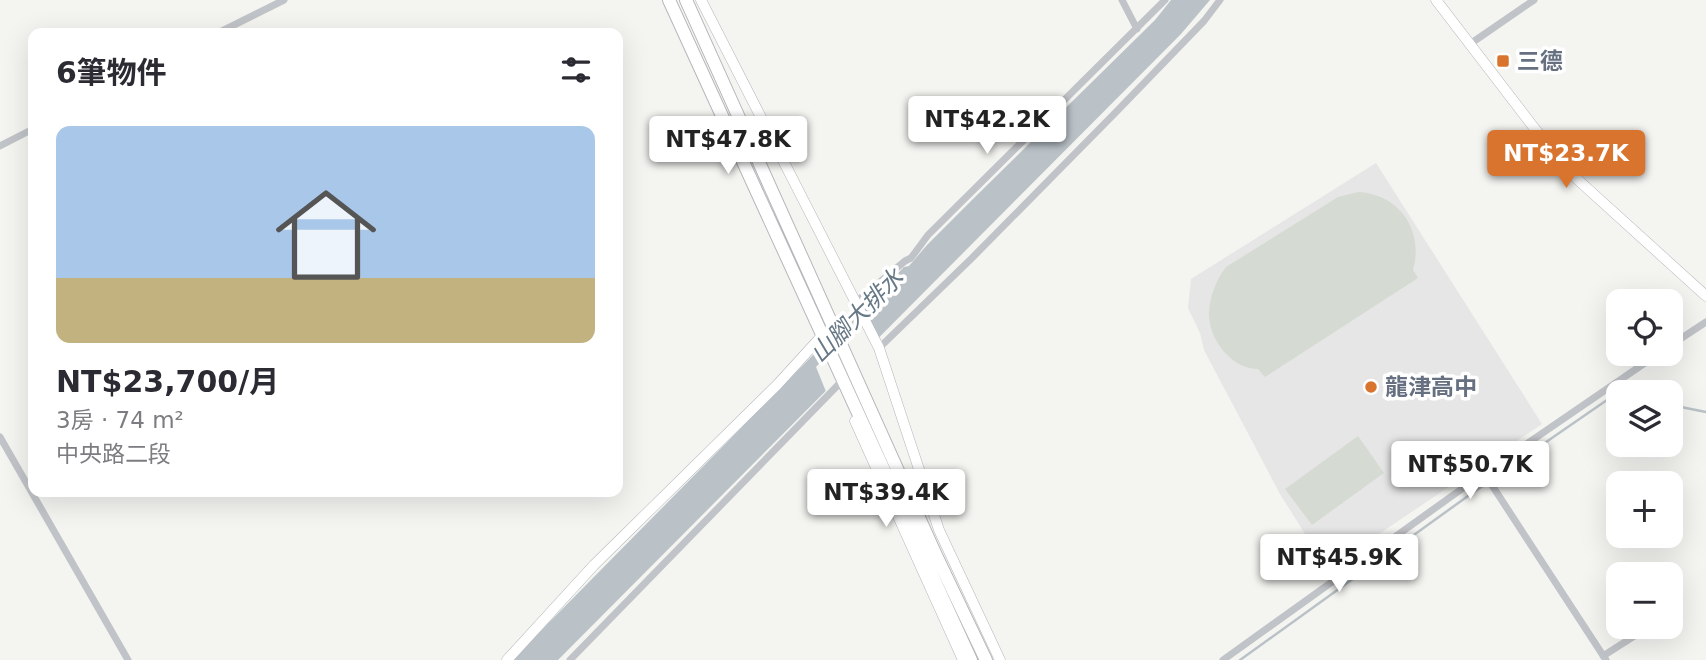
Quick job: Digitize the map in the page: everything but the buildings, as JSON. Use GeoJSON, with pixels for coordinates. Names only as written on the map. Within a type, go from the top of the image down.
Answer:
{"type":"FeatureCollection","features":[{"type":"Feature","properties":{"kind":"highway"},"geometry":{"type":"LineString","coordinates":[[667,0],[971,660]]}},
{"type":"Feature","properties":{"kind":"highway"},"geometry":{"type":"LineString","coordinates":[[686,0],[935,553],[986,660]]}},
{"type":"Feature","properties":{"kind":"street"},"geometry":{"type":"LineString","coordinates":[[228,28],[284,0]]}},
{"type":"Feature","properties":{"kind":"street"},"geometry":{"type":"LineString","coordinates":[[667,0],[963,660]]}},
{"type":"Feature","properties":{"kind":"street"},"geometry":{"type":"LineString","coordinates":[[701,0],[879,348],[939,530],[1000,660]]}},
{"type":"Feature","properties":{"kind":"street"},"geometry":{"type":"LineString","coordinates":[[1122,0],[1137,29]]}},
{"type":"Feature","properties":{"kind":"street"},"geometry":{"type":"LineString","coordinates":[[856,302],[911,258],[928,235],[1166,0]]}},
{"type":"Feature","properties":{"kind":"street"},"geometry":{"type":"LineString","coordinates":[[879,348],[1127,101],[1204,21],[1220,0]]}},
{"type":"Feature","properties":{"kind":"street"},"geometry":{"type":"LineString","coordinates":[[1436,0],[1577,179],[1706,296]]}},
{"type":"Feature","properties":{"kind":"street"},"geometry":{"type":"LineString","coordinates":[[1470,44],[1534,0]]}},
{"type":"Feature","properties":{"kind":"street"},"geometry":{"type":"LineString","coordinates":[[0,146],[28,132]]}},
{"type":"Feature","properties":{"kind":"street"},"geometry":{"type":"LineString","coordinates":[[1683,337],[1706,322]]}},
{"type":"Feature","properties":{"kind":"street"},"geometry":{"type":"LineString","coordinates":[[507,660],[594,565],[777,385],[819,339]]}},
{"type":"Feature","properties":{"kind":"street"},"geometry":{"type":"LineString","coordinates":[[1223,660],[1484,473],[1640,366]]}},
{"type":"Feature","properties":{"kind":"street"},"geometry":{"type":"LineString","coordinates":[[570,660],[839,384]]}},
{"type":"Feature","properties":{"kind":"street"},"geometry":{"type":"LineString","coordinates":[[0,437],[28,486]]}},
{"type":"Feature","properties":{"kind":"street"},"geometry":{"type":"LineString","coordinates":[[1484,473],[1604,658],[1631,639]]}},
{"type":"Feature","properties":{"kind":"street"},"geometry":{"type":"LineString","coordinates":[[34,497],[128,660]]}},
{"type":"Feature","properties":{"kind":"shaded area","name":"龍津高中"},"geometry":{"type":"Polygon","coordinates":[[[1376,163],[1542,424],[1327,569],[1280,494],[1204,350],[1200,333],[1188,308],[1191,279],[1376,163]]]}},
{"type":"Feature","properties":{"kind":"shaded area"},"geometry":{"type":"Polygon","coordinates":[[[1358,192],[1373,194],[1386,200],[1397,207],[1405,217],[1415,242],[1413,270],[1418,278],[1265,377],[1258,369],[1248,368],[1230,358],[1212,332],[1209,312],[1214,288],[1226,267],[1338,197],[1358,192]]]}},
{"type":"Feature","properties":{"kind":"shaded area"},"geometry":{"type":"Polygon","coordinates":[[[1358,436],[1384,473],[1312,525],[1285,489],[1358,436]]]}},
{"type":"Feature","properties":{"kind":"water","name":"山腳大排水"},"geometry":{"type":"Polygon","coordinates":[[[1171,0],[1210,0],[1181,34],[558,660],[512,660],[813,355],[904,267],[909,266],[927,245],[1155,20],[1171,0]]]}},
{"type":"Feature","properties":{"kind":"pier"},"geometry":{"type":"Polygon","coordinates":[[[864,317],[876,345],[827,394],[816,367],[864,317]]]}},
{"type":"Feature","properties":{"kind":"waterway"},"geometry":{"type":"LineString","coordinates":[[1240,660],[1606,401]]}},
{"type":"Feature","properties":{"kind":"waterway"},"geometry":{"type":"LineString","coordinates":[[1683,407],[1706,412]]}},
{"type":"Feature","properties":{"kind":"place","name":"三德"},"geometry":{"type":"Point","coordinates":[1503,61]}},
{"type":"Feature","properties":{"kind":"place","name":"龍津高中"},"geometry":{"type":"Point","coordinates":[1371,387]}}]}
